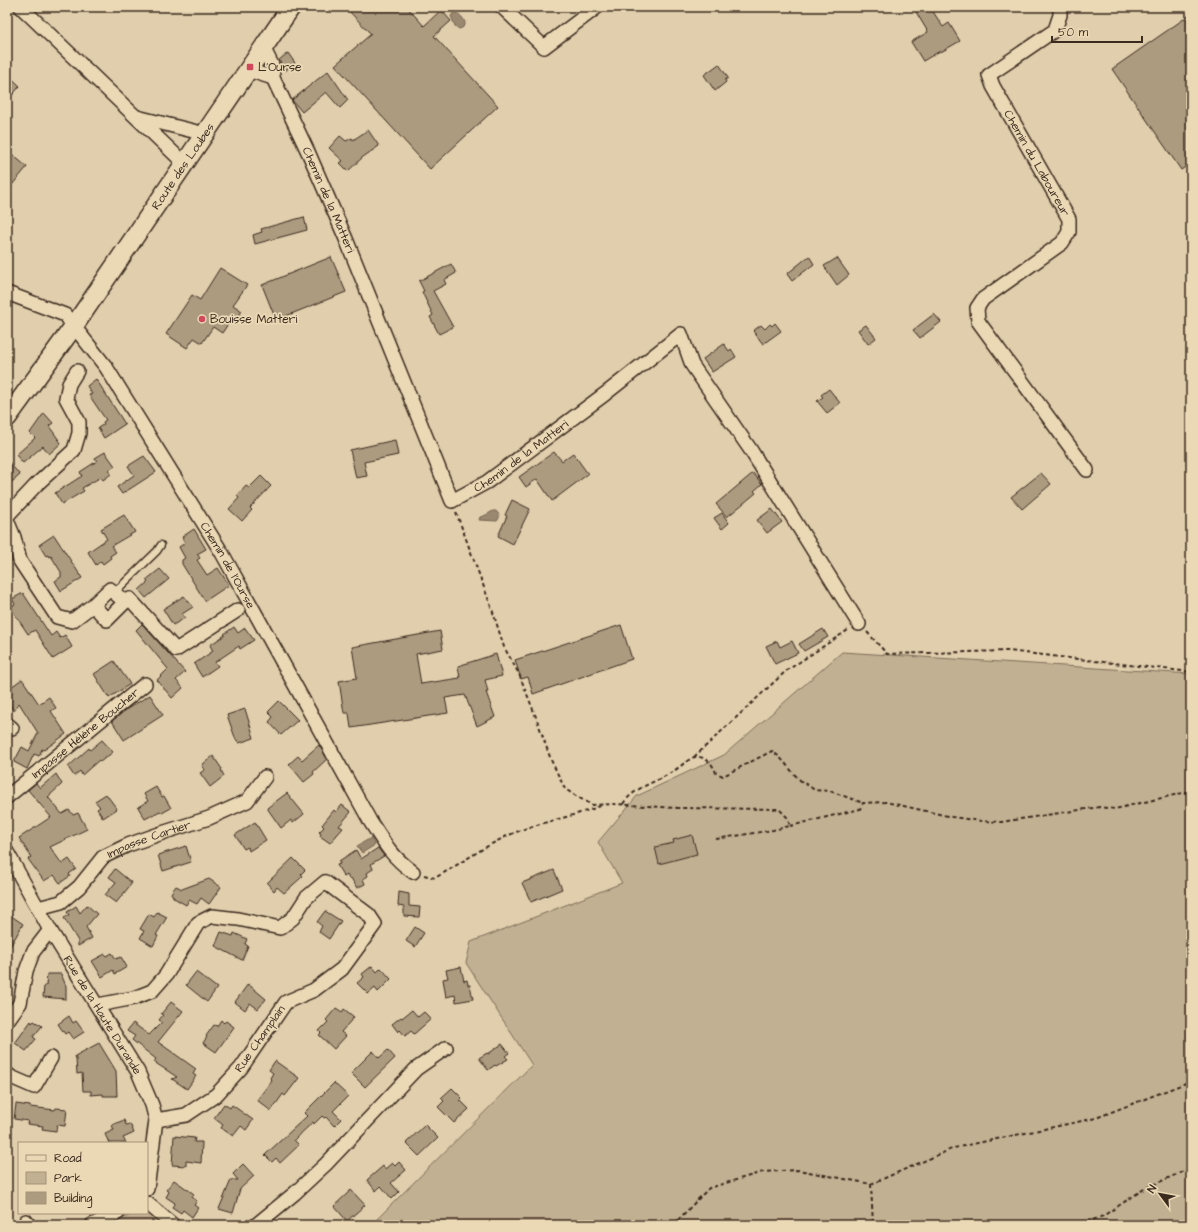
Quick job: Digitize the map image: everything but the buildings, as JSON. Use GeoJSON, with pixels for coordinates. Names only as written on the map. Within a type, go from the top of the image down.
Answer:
{"type":"FeatureCollection","features":[{"type":"Feature","properties":{"kind":"main road","name":"Route des Loubes"},"geometry":{"type":"LineString","coordinates":[[7,418],[74,326],[291,7]]}},
{"type":"Feature","properties":{"kind":"street"},"geometry":{"type":"LineString","coordinates":[[21,7],[185,164]]}},
{"type":"Feature","properties":{"kind":"street"},"geometry":{"type":"LineString","coordinates":[[502,7],[544,48],[597,7]]}},
{"type":"Feature","properties":{"kind":"street","name":"Chemin du Laboureur"},"geometry":{"type":"LineString","coordinates":[[1060,7],[1060,15],[1055,30],[989,75],[993,86],[1069,219],[1069,232],[1062,243],[983,299],[977,308],[978,321],[1087,470]]}},
{"type":"Feature","properties":{"kind":"street","name":"Chemin de la Matteri"},"geometry":{"type":"LineString","coordinates":[[263,47],[272,65],[273,78],[309,154],[343,232],[452,502],[487,482],[605,394],[681,334],[692,365],[750,449],[859,624]]}},
{"type":"Feature","properties":{"kind":"street"},"geometry":{"type":"LineString","coordinates":[[248,70],[273,78]]}},
{"type":"Feature","properties":{"kind":"street"},"geometry":{"type":"LineString","coordinates":[[137,117],[205,134]]}},
{"type":"Feature","properties":{"kind":"street","name":"Chemin de l'Ourse"},"geometry":{"type":"LineString","coordinates":[[7,293],[64,315],[106,367],[222,553],[384,844],[400,862],[413,872]]}},
{"type":"Feature","properties":{"kind":"street"},"geometry":{"type":"LineString","coordinates":[[7,516],[36,485],[74,450],[79,433],[79,422],[66,398],[69,384],[77,371]]}},
{"type":"Feature","properties":{"kind":"street"},"geometry":{"type":"LineString","coordinates":[[7,520],[14,537],[20,561],[57,617],[72,621],[93,605],[110,589],[125,602]]}},
{"type":"Feature","properties":{"kind":"street"},"geometry":{"type":"LineString","coordinates":[[93,605],[107,620],[130,599],[176,650],[238,610]]}},
{"type":"Feature","properties":{"kind":"street","name":"Impasse Hélène Boucher"},"geometry":{"type":"LineString","coordinates":[[7,797],[145,684]]}},
{"type":"Feature","properties":{"kind":"street","name":"Impasse Cartier"},"geometry":{"type":"LineString","coordinates":[[38,908],[61,902],[79,887],[103,857],[128,845],[209,818],[247,801],[265,777]]}},
{"type":"Feature","properties":{"kind":"street","name":"Rue de la Haute Durande"},"geometry":{"type":"LineString","coordinates":[[7,852],[50,930],[98,1005],[138,1072],[152,1105],[156,1120],[148,1181]]}},
{"type":"Feature","properties":{"kind":"street","name":"Rue Champlain"},"geometry":{"type":"LineString","coordinates":[[98,1005],[134,998],[152,991],[166,975],[198,923],[205,919],[212,916],[238,919],[280,928],[293,918],[306,898],[325,882],[369,915],[375,924],[342,969],[314,990],[286,1002],[241,1068],[216,1095],[186,1115],[156,1120]]}},
{"type":"Feature","properties":{"kind":"street"},"geometry":{"type":"LineString","coordinates":[[7,1021],[20,1003],[26,971],[33,952],[50,930]]}},
{"type":"Feature","properties":{"kind":"street"},"geometry":{"type":"LineString","coordinates":[[256,1225],[295,1193],[326,1164],[416,1069],[446,1048]]}},
{"type":"Feature","properties":{"kind":"street"},"geometry":{"type":"LineString","coordinates":[[7,1074],[34,1087],[51,1058]]}},
{"type":"Feature","properties":{"kind":"street"},"geometry":{"type":"LineString","coordinates":[[148,1204],[173,1225]]}},
{"type":"Feature","properties":{"kind":"street"},"geometry":{"type":"LineString","coordinates":[[92,1225],[112,1219]]}},
{"type":"Feature","properties":{"kind":"lane"},"geometry":{"type":"LineString","coordinates":[[114,592],[147,561],[161,545]]}},
{"type":"Feature","properties":{"kind":"path"},"geometry":{"type":"LineString","coordinates":[[452,502],[492,609],[504,647],[519,674],[551,760],[565,789],[592,805],[604,804],[678,808],[779,810],[787,817],[790,826]]}},
{"type":"Feature","properties":{"kind":"path"},"geometry":{"type":"LineString","coordinates":[[622,805],[627,798],[642,787],[671,773],[694,757],[786,671],[859,624],[887,654],[1008,651],[1191,672]]}},
{"type":"Feature","properties":{"kind":"path"},"geometry":{"type":"LineString","coordinates":[[694,757],[703,758],[713,765],[716,773],[723,776],[772,751],[787,763],[802,782],[808,784],[814,790],[830,791],[863,803],[886,802],[952,817],[981,821],[1001,822],[1099,807],[1115,809],[1191,791]]}},
{"type":"Feature","properties":{"kind":"path"},"geometry":{"type":"LineString","coordinates":[[716,839],[774,830],[860,809],[863,803]]}},
{"type":"Feature","properties":{"kind":"path"},"geometry":{"type":"LineString","coordinates":[[413,872],[435,878],[497,841],[526,828],[583,812],[604,804]]}},
{"type":"Feature","properties":{"kind":"path"},"geometry":{"type":"LineString","coordinates":[[673,1225],[709,1188],[763,1172],[798,1170],[871,1184],[954,1148],[1096,1118],[1191,1081]]}},
{"type":"Feature","properties":{"kind":"path"},"geometry":{"type":"LineString","coordinates":[[1080,1225],[1103,1216],[1144,1189],[1184,1171],[1191,1170]]}},
{"type":"Feature","properties":{"kind":"path"},"geometry":{"type":"LineString","coordinates":[[871,1184],[873,1225]]}},
{"type":"Feature","properties":{"kind":"path"},"geometry":{"type":"LineString","coordinates":[[1183,1225],[1191,1221]]}},
{"type":"Feature","properties":{"kind":"green space"},"geometry":{"type":"Polygon","coordinates":[[[842,652],[1191,674],[1191,1225],[371,1225],[532,1065],[466,963],[471,942],[622,883],[598,842],[637,796],[724,755],[842,652]]]}},
{"type":"Feature","properties":{"kind":"green space"},"geometry":{"type":"Polygon","coordinates":[[[148,1210],[162,1225],[117,1225],[115,1222],[133,1214],[148,1214],[148,1210]]]}},
{"type":"Feature","properties":{"kind":"shaded area"},"geometry":{"type":"Polygon","coordinates":[[[454,12],[460,15],[465,23],[462,28],[459,29],[455,26],[451,16],[454,12]]]}},
{"type":"Feature","properties":{"kind":"shaded area"},"geometry":{"type":"Polygon","coordinates":[[[496,511],[499,515],[497,521],[479,520],[480,517],[496,511]]]}},
{"type":"Feature","properties":{"kind":"shaded area"},"geometry":{"type":"Polygon","coordinates":[[[371,838],[375,845],[362,853],[357,846],[371,838]]]}},
{"type":"Feature","properties":{"kind":"place","name":"L'Ourse"},"geometry":{"type":"Point","coordinates":[250,67]}},
{"type":"Feature","properties":{"kind":"place","name":"Bouisse Matteri"},"geometry":{"type":"Point","coordinates":[202,319]}}]}
